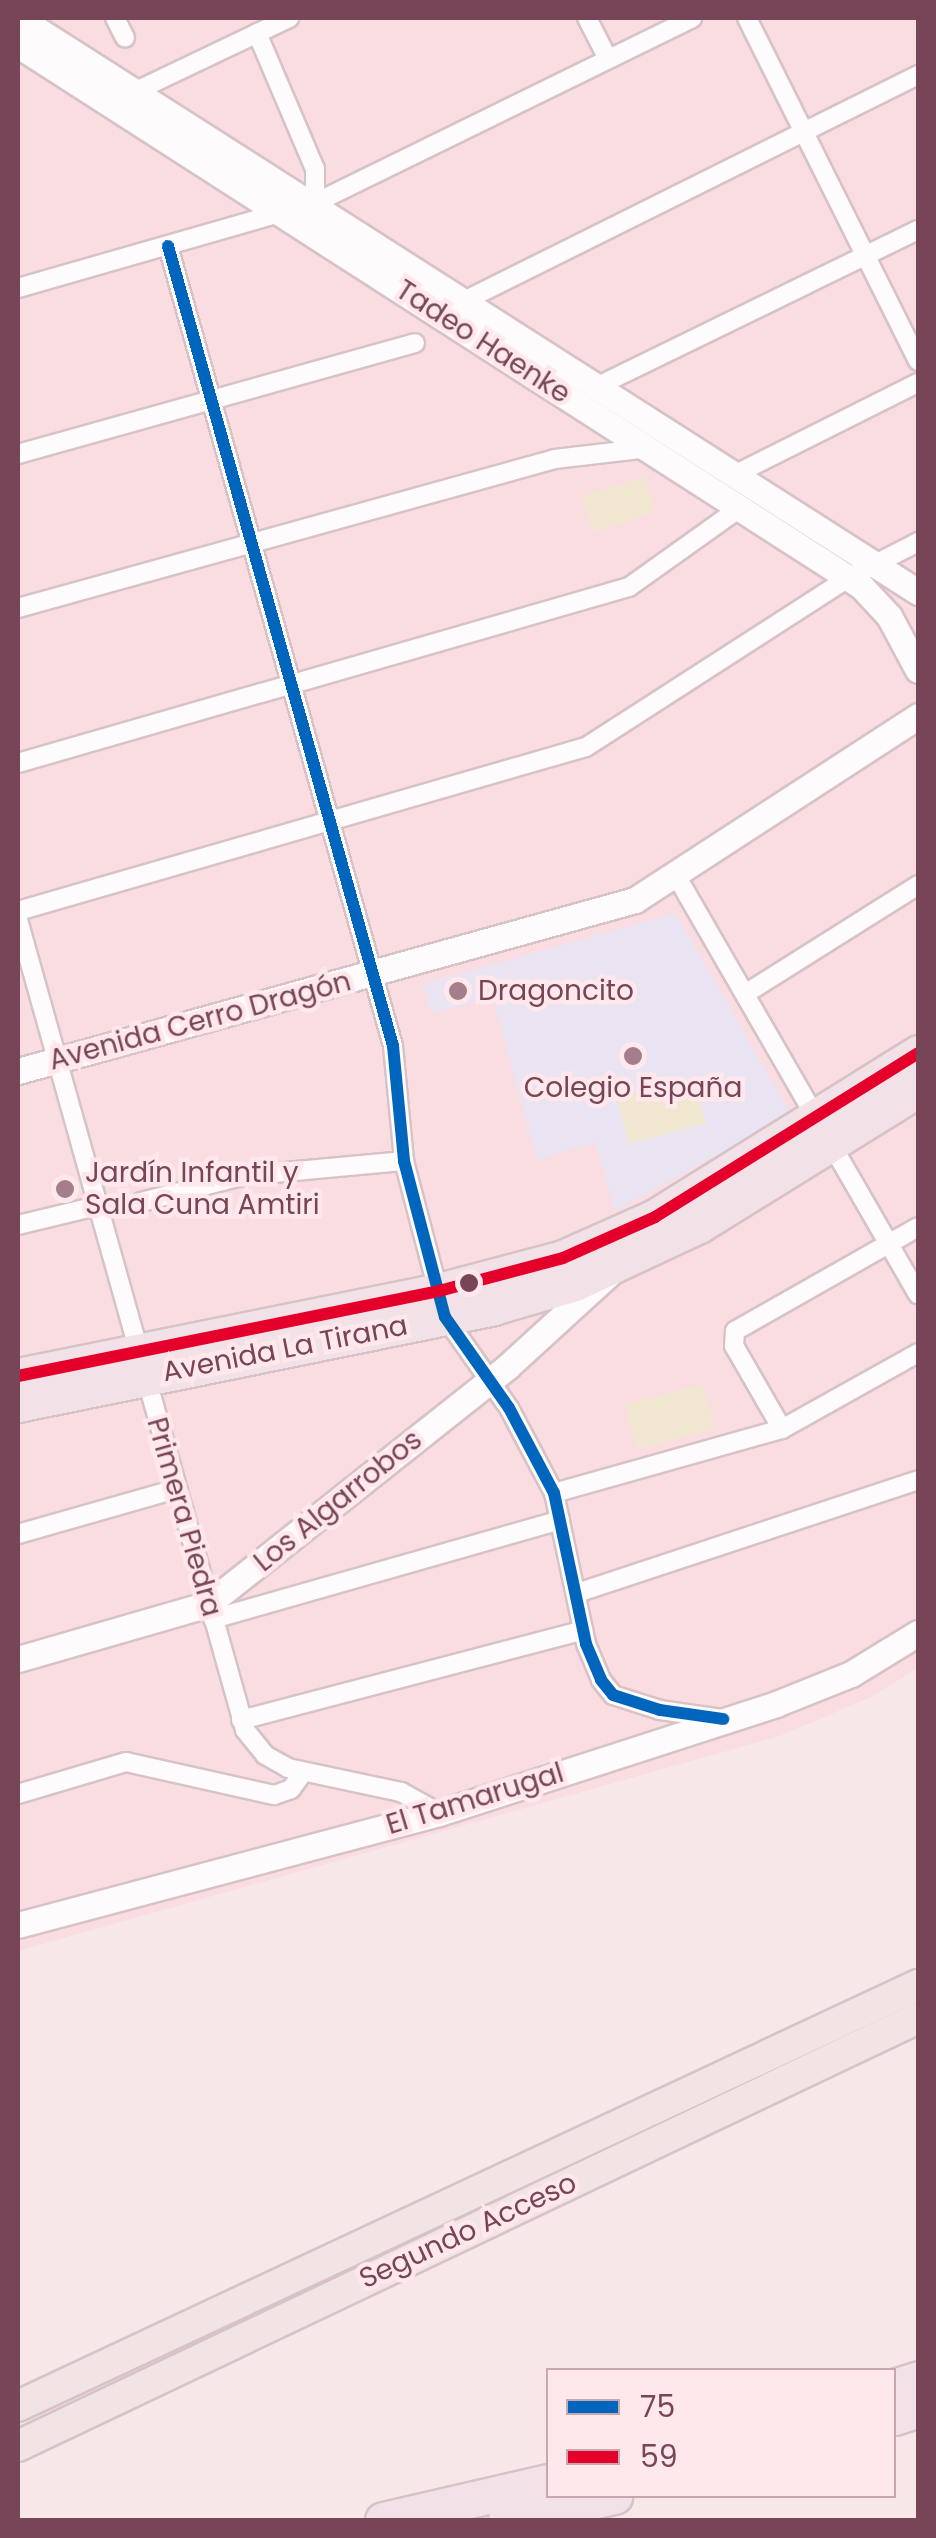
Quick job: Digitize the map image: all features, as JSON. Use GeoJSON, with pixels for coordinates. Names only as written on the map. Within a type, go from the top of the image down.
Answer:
{"type":"FeatureCollection","features":[{"type":"Feature","properties":{"kind":"highway","name":"Avenida La Tirana"},"geometry":{"type":"LineString","coordinates":[[18,1376],[141,1364],[442,1304],[535,1296],[616,1267],[700,1225],[918,1054]]}},
{"type":"Feature","properties":{"kind":"highway","name":"Avenida La Tirana"},"geometry":{"type":"LineString","coordinates":[[442,1304],[627,1231],[918,1088]]}},
{"type":"Feature","properties":{"kind":"highway","name":"Avenida La Tirana"},"geometry":{"type":"LineString","coordinates":[[18,1404],[141,1364]]}},
{"type":"Feature","properties":{"kind":"highway"},"geometry":{"type":"LineString","coordinates":[[382,2520],[546,2482]]}},
{"type":"Feature","properties":{"kind":"highway"},"geometry":{"type":"LineString","coordinates":[[506,2520],[605,2498]]}},
{"type":"Feature","properties":{"kind":"main road","name":"Segundo Acceso"},"geometry":{"type":"LineString","coordinates":[[18,2406],[918,1986]]}},
{"type":"Feature","properties":{"kind":"main road","name":"Segundo Acceso"},"geometry":{"type":"LineString","coordinates":[[18,2446],[918,2018]]}},
{"type":"Feature","properties":{"kind":"street","name":"Tadeo Haenke"},"geometry":{"type":"LineString","coordinates":[[19,18],[315,202],[918,592]]}},
{"type":"Feature","properties":{"kind":"street"},"geometry":{"type":"LineString","coordinates":[[116,18],[125,38]]}},
{"type":"Feature","properties":{"kind":"street"},"geometry":{"type":"LineString","coordinates":[[587,18],[608,59]]}},
{"type":"Feature","properties":{"kind":"street"},"geometry":{"type":"LineString","coordinates":[[18,288],[315,202],[692,18]]}},
{"type":"Feature","properties":{"kind":"street"},"geometry":{"type":"LineString","coordinates":[[747,18],[918,361]]}},
{"type":"Feature","properties":{"kind":"street"},"geometry":{"type":"LineString","coordinates":[[136,91],[283,19]]}},
{"type":"Feature","properties":{"kind":"street"},"geometry":{"type":"LineString","coordinates":[[257,33],[315,168],[315,202]]}},
{"type":"Feature","properties":{"kind":"street","name":"Tadeo Haenke"},"geometry":{"type":"LineString","coordinates":[[18,45],[848,578],[889,616],[918,670]]}},
{"type":"Feature","properties":{"kind":"street"},"geometry":{"type":"LineString","coordinates":[[466,300],[918,75]]}},
{"type":"Feature","properties":{"kind":"street"},"geometry":{"type":"LineString","coordinates":[[598,386],[918,230]]}},
{"type":"Feature","properties":{"kind":"street"},"geometry":{"type":"LineString","coordinates":[[168,246],[398,1066],[404,1161],[442,1304],[554,1492],[583,1630],[613,1695],[724,1719]]}},
{"type":"Feature","properties":{"kind":"street"},"geometry":{"type":"LineString","coordinates":[[18,454],[415,343]]}},
{"type":"Feature","properties":{"kind":"street"},"geometry":{"type":"LineString","coordinates":[[736,474],[918,383]]}},
{"type":"Feature","properties":{"kind":"street"},"geometry":{"type":"LineString","coordinates":[[18,608],[566,456],[648,448]]}},
{"type":"Feature","properties":{"kind":"street"},"geometry":{"type":"LineString","coordinates":[[18,763],[630,588],[740,507]]}},
{"type":"Feature","properties":{"kind":"street"},"geometry":{"type":"LineString","coordinates":[[18,910],[586,747],[848,578],[918,542]]}},
{"type":"Feature","properties":{"kind":"street","name":"Avenida Cerro Dragón"},"geometry":{"type":"LineString","coordinates":[[18,1071],[624,904],[677,878],[918,716]]}},
{"type":"Feature","properties":{"kind":"street"},"geometry":{"type":"LineString","coordinates":[[677,878],[918,1295]]}},
{"type":"Feature","properties":{"kind":"street"},"geometry":{"type":"LineString","coordinates":[[744,994],[918,886]]}},
{"type":"Feature","properties":{"kind":"street","name":"Primera Piedra"},"geometry":{"type":"LineString","coordinates":[[18,920],[241,1720],[265,1756],[302,1774],[401,1792],[439,1813]]}},
{"type":"Feature","properties":{"kind":"street"},"geometry":{"type":"LineString","coordinates":[[141,1202],[242,1176],[404,1161]]}},
{"type":"Feature","properties":{"kind":"street"},"geometry":{"type":"LineString","coordinates":[[18,1225],[97,1206]]}},
{"type":"Feature","properties":{"kind":"street"},"geometry":{"type":"LineString","coordinates":[[782,1429],[734,1346],[736,1331],[918,1227]]}},
{"type":"Feature","properties":{"kind":"street","name":"Los Algarrobos"},"geometry":{"type":"LineString","coordinates":[[18,1659],[210,1612],[490,1380],[616,1267]]}},
{"type":"Feature","properties":{"kind":"street"},"geometry":{"type":"LineString","coordinates":[[554,1492],[782,1429],[918,1353]]}},
{"type":"Feature","properties":{"kind":"street"},"geometry":{"type":"LineString","coordinates":[[577,1594],[918,1480]]}},
{"type":"Feature","properties":{"kind":"street"},"geometry":{"type":"LineString","coordinates":[[18,1534],[176,1489]]}},
{"type":"Feature","properties":{"kind":"street"},"geometry":{"type":"LineString","coordinates":[[210,1612],[560,1520]]}},
{"type":"Feature","properties":{"kind":"street"},"geometry":{"type":"LineString","coordinates":[[241,1720],[583,1630]]}},
{"type":"Feature","properties":{"kind":"street","name":"El Tamarugal"},"geometry":{"type":"LineString","coordinates":[[18,1925],[439,1813],[851,1674],[918,1633]]}},
{"type":"Feature","properties":{"kind":"street"},"geometry":{"type":"LineString","coordinates":[[18,1794],[126,1762],[274,1795],[292,1789],[302,1774]]}},
{"type":"Feature","properties":{"kind":"shaded area"},"geometry":{"type":"Polygon","coordinates":[[[18,18],[918,18],[918,1668],[871,1697],[780,1736],[18,1951],[18,18]]]}},
{"type":"Feature","properties":{"kind":"shaded area"},"geometry":{"type":"Polygon","coordinates":[[[644,477],[655,512],[593,532],[582,496],[644,477]]]}},
{"type":"Feature","properties":{"kind":"shaded area","name":"Colegio España"},"geometry":{"type":"Polygon","coordinates":[[[676,913],[791,1114],[615,1211],[595,1142],[537,1160],[493,999],[431,1013],[423,984],[676,913]]]}},
{"type":"Feature","properties":{"kind":"shaded area"},"geometry":{"type":"Polygon","coordinates":[[[694,1078],[706,1123],[629,1144],[617,1099],[694,1078]]]}},
{"type":"Feature","properties":{"kind":"shaded area"},"geometry":{"type":"Polygon","coordinates":[[[702,1384],[714,1428],[637,1450],[625,1405],[702,1384]]]}},
{"type":"Feature","properties":{"kind":"transit line","name":"75"},"geometry":{"type":"LineString","coordinates":[[168,246],[393,1046],[404,1161],[445,1317],[509,1408],[554,1493],[586,1644],[601,1680],[613,1695],[660,1710],[723,1719]]}},
{"type":"Feature","properties":{"kind":"transit line","name":"59"},"geometry":{"type":"LineString","coordinates":[[18,1376],[439,1291],[563,1258],[655,1217],[918,1053]]}},
{"type":"Feature","properties":{"kind":"place","name":"Dragoncito"},"geometry":{"type":"Point","coordinates":[458,991]}},
{"type":"Feature","properties":{"kind":"place","name":"Colegio España"},"geometry":{"type":"Point","coordinates":[633,1056]}},
{"type":"Feature","properties":{"kind":"place","name":"Jardín Infantil y Sala Cuna Amtiri"},"geometry":{"type":"Point","coordinates":[65,1189]}}]}
